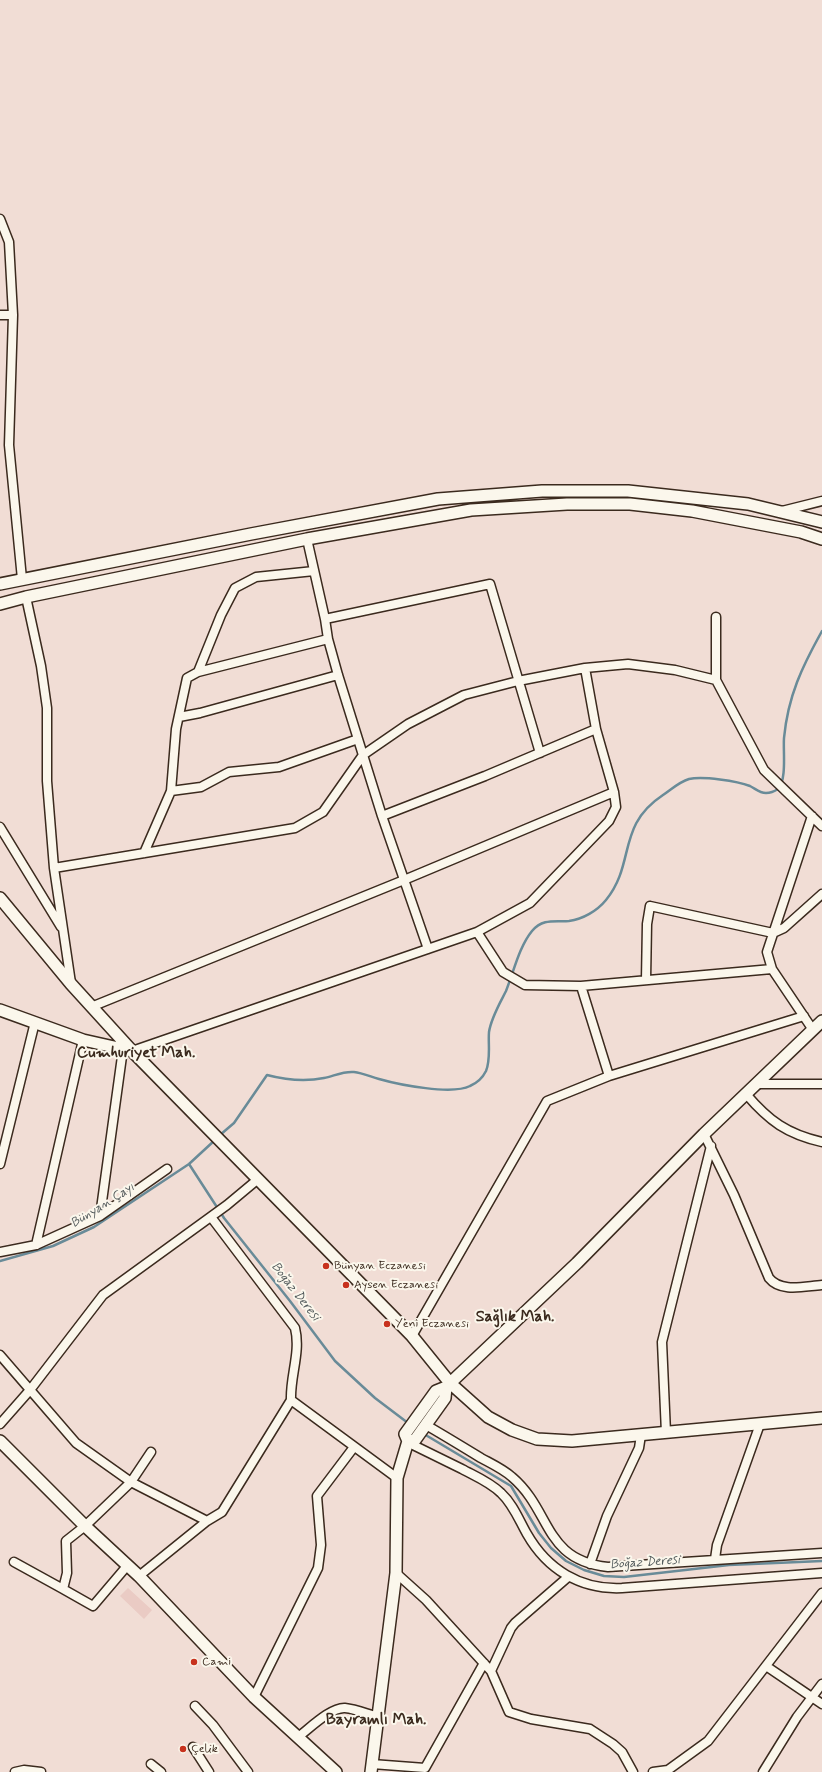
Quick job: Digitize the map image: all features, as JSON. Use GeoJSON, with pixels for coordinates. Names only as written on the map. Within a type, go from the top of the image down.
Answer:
{"type":"FeatureCollection","features":[{"type":"Feature","properties":{"kind":"street"},"geometry":{"type":"LineString","coordinates":[[0,219],[9,242],[13,315],[9,445],[22,580]]}},
{"type":"Feature","properties":{"kind":"street"},"geometry":{"type":"LineString","coordinates":[[0,315],[13,315]]}},
{"type":"Feature","properties":{"kind":"street"},"geometry":{"type":"LineString","coordinates":[[0,584],[438,499],[542,491],[628,491],[748,504],[822,522]]}},
{"type":"Feature","properties":{"kind":"street"},"geometry":{"type":"LineString","coordinates":[[781,511],[822,501]]}},
{"type":"Feature","properties":{"kind":"street"},"geometry":{"type":"LineString","coordinates":[[0,604],[26,597],[307,539],[471,510],[567,504],[630,504],[692,511],[801,532],[822,539]]}},
{"type":"Feature","properties":{"kind":"street"},"geometry":{"type":"LineString","coordinates":[[307,539],[328,639],[338,675],[382,816],[428,948]]}},
{"type":"Feature","properties":{"kind":"street"},"geometry":{"type":"LineString","coordinates":[[198,672],[221,615],[235,588],[256,577],[314,571]]}},
{"type":"Feature","properties":{"kind":"street"},"geometry":{"type":"LineString","coordinates":[[325,619],[490,584],[540,753]]}},
{"type":"Feature","properties":{"kind":"street"},"geometry":{"type":"LineString","coordinates":[[26,597],[41,666],[47,708],[47,781],[54,868],[71,984]]}},
{"type":"Feature","properties":{"kind":"street"},"geometry":{"type":"LineString","coordinates":[[716,617],[716,680],[764,770],[822,826]]}},
{"type":"Feature","properties":{"kind":"street"},"geometry":{"type":"LineString","coordinates":[[144,853],[171,791],[176,729],[187,678],[198,672],[328,639]]}},
{"type":"Feature","properties":{"kind":"street"},"geometry":{"type":"LineString","coordinates":[[54,868],[295,828],[323,812],[363,755],[408,724],[464,695],[518,681],[585,668],[628,664],[675,670],[716,680]]}},
{"type":"Feature","properties":{"kind":"street"},"geometry":{"type":"LineString","coordinates":[[0,1010],[83,1040],[128,1050],[477,932],[530,903],[609,821],[616,807],[614,792],[596,729],[585,668]]}},
{"type":"Feature","properties":{"kind":"street"},"geometry":{"type":"LineString","coordinates":[[179,716],[200,713],[338,675]]}},
{"type":"Feature","properties":{"kind":"street"},"geometry":{"type":"LineString","coordinates":[[382,816],[596,729]]}},
{"type":"Feature","properties":{"kind":"street"},"geometry":{"type":"LineString","coordinates":[[171,791],[200,787],[229,772],[279,767],[358,739]]}},
{"type":"Feature","properties":{"kind":"street"},"geometry":{"type":"LineString","coordinates":[[91,1007],[404,880],[614,792]]}},
{"type":"Feature","properties":{"kind":"street"},"geometry":{"type":"LineString","coordinates":[[812,816],[767,952],[772,969],[813,1030]]}},
{"type":"Feature","properties":{"kind":"street"},"geometry":{"type":"LineString","coordinates":[[0,827],[62,929]]}},
{"type":"Feature","properties":{"kind":"street"},"geometry":{"type":"LineString","coordinates":[[646,980],[647,924],[650,906],[773,932],[784,928],[822,894]]}},
{"type":"Feature","properties":{"kind":"street"},"geometry":{"type":"LineString","coordinates":[[0,898],[128,1050],[412,1336],[448,1385],[488,1417],[512,1430],[537,1439],[572,1441],[822,1418]]}},
{"type":"Feature","properties":{"kind":"street"},"geometry":{"type":"LineString","coordinates":[[477,932],[503,972],[525,985],[581,986],[772,969]]}},
{"type":"Feature","properties":{"kind":"street"},"geometry":{"type":"LineString","coordinates":[[581,986],[609,1076]]}},
{"type":"Feature","properties":{"kind":"street"},"geometry":{"type":"LineString","coordinates":[[412,1336],[547,1101],[609,1076],[804,1016]]}},
{"type":"Feature","properties":{"kind":"street"},"geometry":{"type":"LineString","coordinates":[[484,1663],[425,1768],[372,1768],[396,1573],[397,1478],[415,1421],[436,1391],[448,1385],[577,1263],[704,1134],[822,1021]]}},
{"type":"Feature","properties":{"kind":"street"},"geometry":{"type":"LineString","coordinates":[[0,1164],[35,1022]]}},
{"type":"Feature","properties":{"kind":"street"},"geometry":{"type":"LineString","coordinates":[[36,1245],[83,1040]]}},
{"type":"Feature","properties":{"kind":"street"},"geometry":{"type":"LineString","coordinates":[[100,1216],[128,1050]]}},
{"type":"Feature","properties":{"kind":"street"},"geometry":{"type":"LineString","coordinates":[[756,1084],[822,1084]]}},
{"type":"Feature","properties":{"kind":"street"},"geometry":{"type":"LineString","coordinates":[[746,1094],[763,1114],[785,1130],[822,1142]]}},
{"type":"Feature","properties":{"kind":"street"},"geometry":{"type":"LineString","coordinates":[[704,1134],[734,1194],[769,1278],[784,1288],[822,1285]]}},
{"type":"Feature","properties":{"kind":"street"},"geometry":{"type":"LineString","coordinates":[[666,1433],[662,1342],[711,1146]]}},
{"type":"Feature","properties":{"kind":"street"},"geometry":{"type":"LineString","coordinates":[[0,1252],[36,1245],[100,1216],[167,1169]]}},
{"type":"Feature","properties":{"kind":"street"},"geometry":{"type":"LineString","coordinates":[[0,1424],[30,1390],[103,1295],[227,1205],[257,1180]]}},
{"type":"Feature","properties":{"kind":"street"},"geometry":{"type":"LineString","coordinates":[[139,1576],[207,1521],[222,1512],[291,1400],[291,1390],[297,1352],[295,1328],[212,1216]]}},
{"type":"Feature","properties":{"kind":"street"},"geometry":{"type":"LineString","coordinates":[[0,1355],[76,1443],[131,1482],[207,1521]]}},
{"type":"Feature","properties":{"kind":"street"},"geometry":{"type":"LineString","coordinates":[[409,1439],[425,1426],[445,1398],[448,1385]]}},
{"type":"Feature","properties":{"kind":"street"},"geometry":{"type":"LineString","coordinates":[[291,1400],[397,1478]]}},
{"type":"Feature","properties":{"kind":"street"},"geometry":{"type":"LineString","coordinates":[[715,1559],[717,1545],[760,1424]]}},
{"type":"Feature","properties":{"kind":"street"},"geometry":{"type":"LineString","coordinates":[[425,1426],[511,1476],[527,1494],[560,1547],[571,1556],[590,1564],[608,1567],[822,1553]]}},
{"type":"Feature","properties":{"kind":"street"},"geometry":{"type":"LineString","coordinates":[[590,1564],[607,1516],[639,1448],[641,1435]]}},
{"type":"Feature","properties":{"kind":"street"},"geometry":{"type":"LineString","coordinates":[[409,1439],[483,1480],[500,1492],[509,1502],[539,1553],[552,1566],[568,1577],[585,1584],[612,1588],[822,1573]]}},
{"type":"Feature","properties":{"kind":"street"},"geometry":{"type":"LineString","coordinates":[[0,1441],[85,1526],[139,1576],[254,1697],[336,1772]]}},
{"type":"Feature","properties":{"kind":"street"},"geometry":{"type":"LineString","coordinates":[[254,1697],[318,1568],[321,1545],[317,1496],[354,1447]]}},
{"type":"Feature","properties":{"kind":"street"},"geometry":{"type":"LineString","coordinates":[[63,1589],[67,1573],[66,1541],[85,1526],[131,1482],[151,1452]]}},
{"type":"Feature","properties":{"kind":"street"},"geometry":{"type":"LineString","coordinates":[[14,1562],[92,1606],[127,1566]]}},
{"type":"Feature","properties":{"kind":"street"},"geometry":{"type":"LineString","coordinates":[[396,1573],[426,1600],[491,1671],[509,1712],[531,1719],[590,1729],[613,1744],[622,1752],[633,1772]]}},
{"type":"Feature","properties":{"kind":"street"},"geometry":{"type":"LineString","coordinates":[[491,1671],[511,1628],[515,1623],[568,1577]]}},
{"type":"Feature","properties":{"kind":"street"},"geometry":{"type":"LineString","coordinates":[[653,1772],[670,1771],[708,1741],[822,1593]]}},
{"type":"Feature","properties":{"kind":"street"},"geometry":{"type":"LineString","coordinates":[[766,1666],[822,1704]]}},
{"type":"Feature","properties":{"kind":"street"},"geometry":{"type":"LineString","coordinates":[[763,1772],[797,1717],[822,1684]]}},
{"type":"Feature","properties":{"kind":"street"},"geometry":{"type":"LineString","coordinates":[[195,1706],[213,1725],[248,1772]]}},
{"type":"Feature","properties":{"kind":"street"},"geometry":{"type":"LineString","coordinates":[[298,1737],[330,1713],[340,1708],[346,1708],[378,1717]]}},
{"type":"Feature","properties":{"kind":"street"},"geometry":{"type":"LineString","coordinates":[[193,1747],[209,1772]]}},
{"type":"Feature","properties":{"kind":"street"},"geometry":{"type":"LineString","coordinates":[[151,1764],[161,1772]]}},
{"type":"Feature","properties":{"kind":"street"},"geometry":{"type":"LineString","coordinates":[[15,1772],[24,1770],[40,1772]]}},
{"type":"Feature","properties":{"kind":"shaded area"},"geometry":{"type":"Polygon","coordinates":[[[128,1588],[152,1610],[144,1619],[120,1596],[128,1588]]]}},
{"type":"Feature","properties":{"kind":"waterway"},"geometry":{"type":"LineString","coordinates":[[220,1135],[234,1123],[267,1075],[288,1079],[310,1080],[346,1072],[354,1072],[400,1084],[451,1090],[462,1089],[477,1082],[485,1073],[488,1066],[489,1032],[492,1021],[506,991],[527,937],[540,924],[545,922],[569,921],[579,918],[594,911],[606,900],[615,886],[621,872],[632,832],[638,819],[648,807],[682,782],[695,778],[744,784],[764,793],[778,789],[781,785],[784,772],[784,738],[789,709],[802,670],[822,631]]}},
{"type":"Feature","properties":{"kind":"waterway","name":"Bünyan Çayı"},"geometry":{"type":"LineString","coordinates":[[0,1261],[53,1246],[94,1227],[189,1164],[215,1140]]}},
{"type":"Feature","properties":{"kind":"waterway","name":"Boğaz Deresi"},"geometry":{"type":"LineString","coordinates":[[189,1164],[224,1218],[290,1301],[335,1361],[375,1398],[408,1423]]}},
{"type":"Feature","properties":{"kind":"waterway","name":"Boğaz Deresi"},"geometry":{"type":"LineString","coordinates":[[424,1434],[511,1486],[539,1533],[551,1548],[566,1561],[584,1570],[604,1576],[624,1577],[729,1565],[822,1561]]}},
{"type":"Feature","properties":{"kind":"place","name":"Bünyan Eczanesi"},"geometry":{"type":"Point","coordinates":[326,1266]}},
{"type":"Feature","properties":{"kind":"place","name":"Aysen Eczanesi"},"geometry":{"type":"Point","coordinates":[346,1285]}},
{"type":"Feature","properties":{"kind":"place","name":"Yeni Eczanesi"},"geometry":{"type":"Point","coordinates":[387,1324]}},
{"type":"Feature","properties":{"kind":"place","name":"Cami"},"geometry":{"type":"Point","coordinates":[194,1662]}},
{"type":"Feature","properties":{"kind":"place","name":"Çelik"},"geometry":{"type":"Point","coordinates":[183,1749]}},
{"type":"Feature","properties":{"kind":"district","name":"Cumhuriyet Mah."},"geometry":{"type":"Point","coordinates":[136,1054]}},
{"type":"Feature","properties":{"kind":"district","name":"Sağlık Mah."},"geometry":{"type":"Point","coordinates":[515,1318]}},
{"type":"Feature","properties":{"kind":"district","name":"Bayramlı Mah."},"geometry":{"type":"Point","coordinates":[376,1721]}}]}
